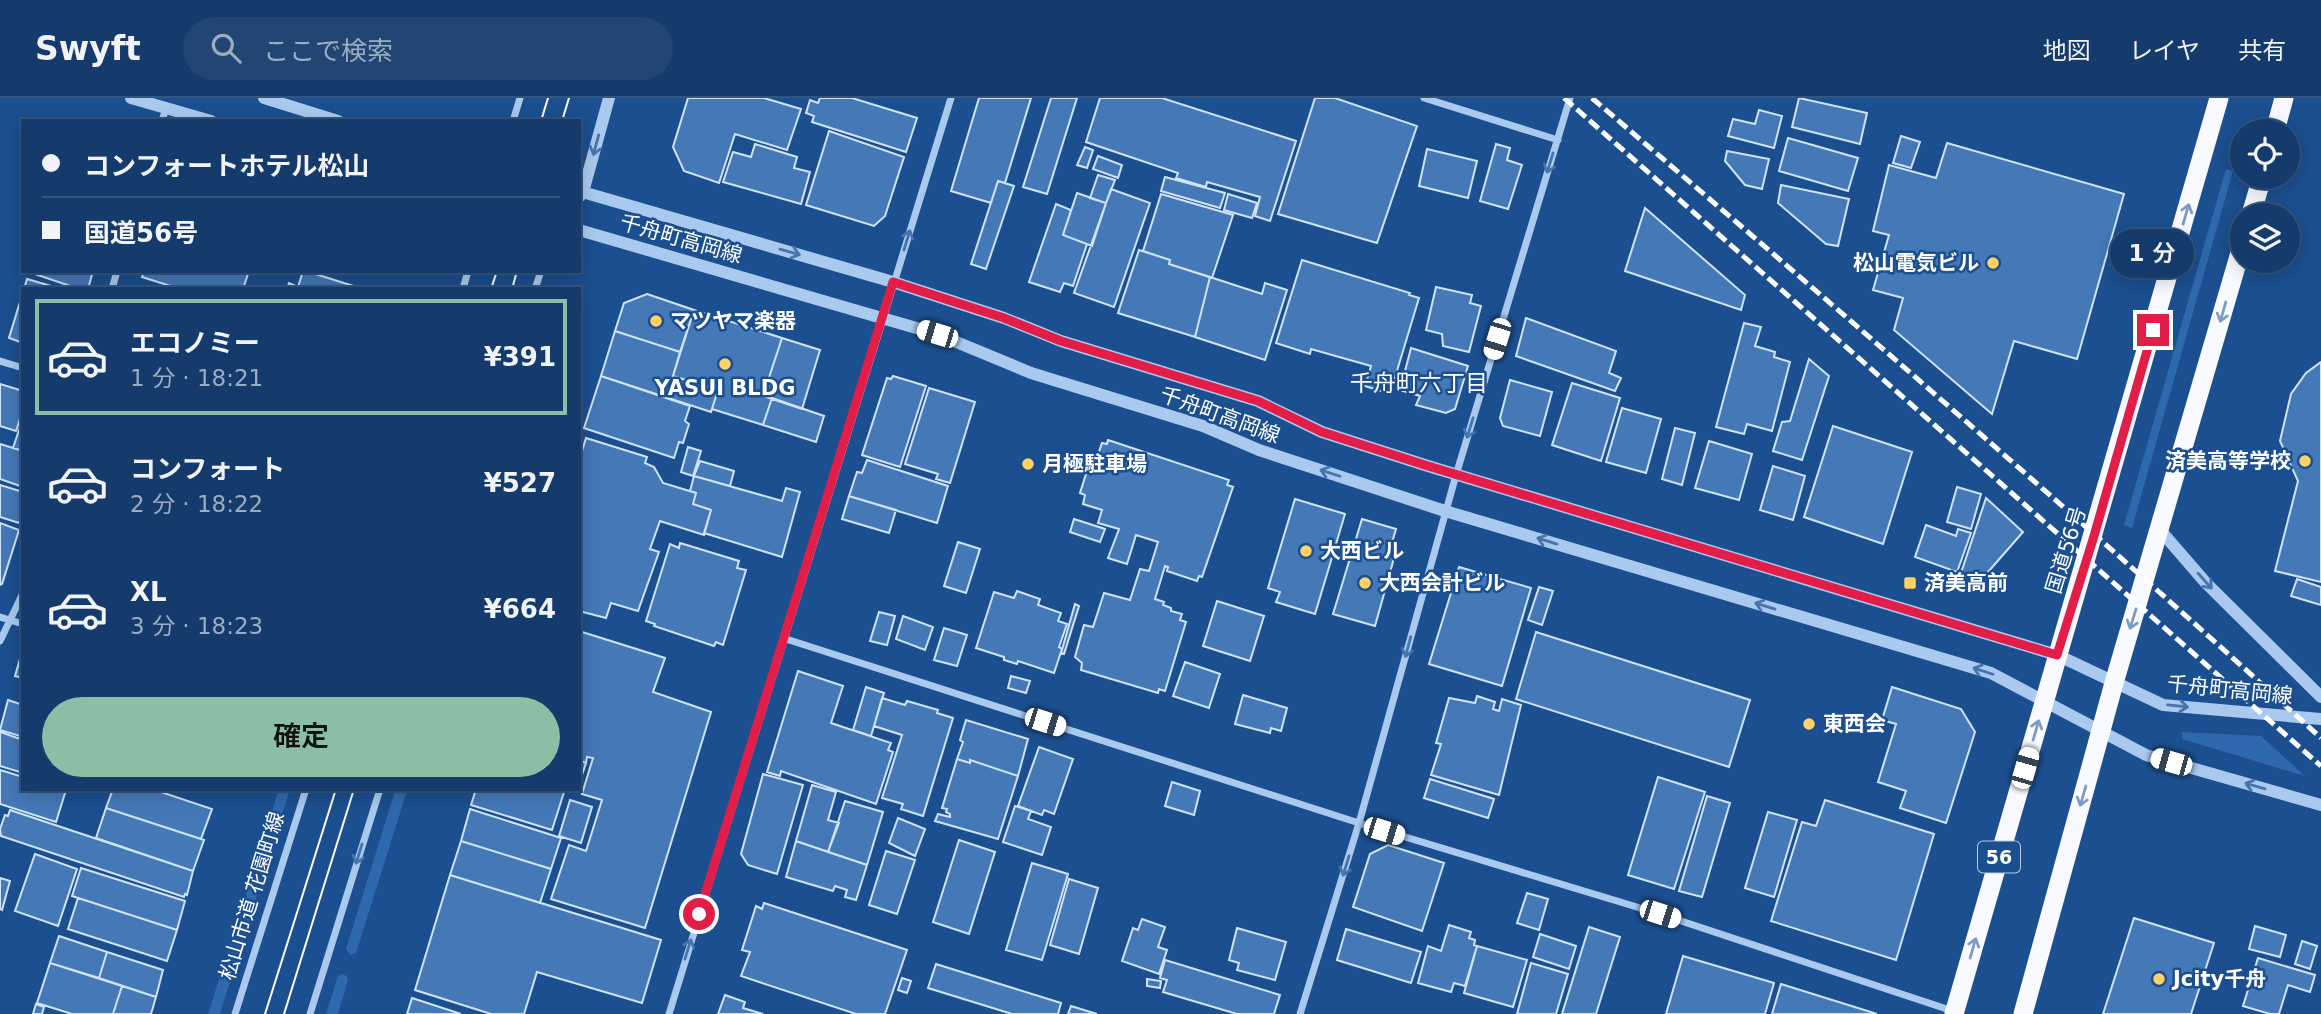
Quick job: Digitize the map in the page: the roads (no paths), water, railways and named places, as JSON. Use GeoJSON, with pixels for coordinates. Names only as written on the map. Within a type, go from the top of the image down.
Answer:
{"type":"FeatureCollection","features":[{"type":"Feature","properties":{"kind":"highway","name":"国道56号"},"geometry":{"type":"LineString","coordinates":[[1956,1013],[2219,98]]}},
{"type":"Feature","properties":{"kind":"highway"},"geometry":{"type":"LineString","coordinates":[[2278,119],[2284,98]]}},
{"type":"Feature","properties":{"kind":"highway"},"geometry":{"type":"LineString","coordinates":[[2023,1014],[2114,683],[2234,273]]}},
{"type":"Feature","properties":{"kind":"street"},"geometry":{"type":"LineString","coordinates":[[131,98],[167,103],[206,119]]}},
{"type":"Feature","properties":{"kind":"street"},"geometry":{"type":"LineString","coordinates":[[264,98],[332,119]]}},
{"type":"Feature","properties":{"kind":"street"},"geometry":{"type":"LineString","coordinates":[[514,119],[520,98]]}},
{"type":"Feature","properties":{"kind":"street"},"geometry":{"type":"LineString","coordinates":[[581,193],[610,98]]}},
{"type":"Feature","properties":{"kind":"street"},"geometry":{"type":"LineString","coordinates":[[669,1014],[951,98]]}},
{"type":"Feature","properties":{"kind":"street"},"geometry":{"type":"LineString","coordinates":[[1424,98],[1558,140]]}},
{"type":"Feature","properties":{"kind":"street"},"geometry":{"type":"LineString","coordinates":[[1300,1014],[1359,823],[1445,511],[1570,98]]}},
{"type":"Feature","properties":{"kind":"street","name":"千舟町高岡線"},"geometry":{"type":"LineString","coordinates":[[581,193],[893,282],[1004,318],[1061,341],[1258,401],[1322,432],[1456,475],[2057,655],[2163,705],[2321,719]]}},
{"type":"Feature","properties":{"kind":"street","name":"千舟町高岡線"},"geometry":{"type":"LineString","coordinates":[[581,231],[937,334],[1031,373],[1203,426],[1259,450],[1445,511],[1991,673],[2147,755],[2321,805]]}},
{"type":"Feature","properties":{"kind":"street"},"geometry":{"type":"LineString","coordinates":[[0,361],[21,367]]}},
{"type":"Feature","properties":{"kind":"street"},"geometry":{"type":"LineString","coordinates":[[2160,530],[2206,583],[2321,697]]}},
{"type":"Feature","properties":{"kind":"street"},"geometry":{"type":"LineString","coordinates":[[0,641],[21,597]]}},
{"type":"Feature","properties":{"kind":"street"},"geometry":{"type":"LineString","coordinates":[[0,617],[21,623]]}},
{"type":"Feature","properties":{"kind":"street"},"geometry":{"type":"LineString","coordinates":[[783,638],[1359,823],[1660,914],[1956,1013]]}},
{"type":"Feature","properties":{"kind":"street","name":"松山市道 花園町線"},"geometry":{"type":"LineString","coordinates":[[236,1014],[305,791]]}},
{"type":"Feature","properties":{"kind":"street"},"geometry":{"type":"LineString","coordinates":[[310,1014],[379,791]]}},
{"type":"Feature","properties":{"kind":"tram line"},"geometry":{"type":"LineString","coordinates":[[542,119],[548,98]]}},
{"type":"Feature","properties":{"kind":"tram line"},"geometry":{"type":"LineString","coordinates":[[563,119],[569,98]]}},
{"type":"Feature","properties":{"kind":"tram line"},"geometry":{"type":"LineString","coordinates":[[492,287],[496,273]]}},
{"type":"Feature","properties":{"kind":"tram line"},"geometry":{"type":"LineString","coordinates":[[513,287],[516,273]]}},
{"type":"Feature","properties":{"kind":"tram line"},"geometry":{"type":"LineString","coordinates":[[265,1014],[335,791]]}},
{"type":"Feature","properties":{"kind":"tram line"},"geometry":{"type":"LineString","coordinates":[[284,1014],[353,791]]}},
{"type":"Feature","properties":{"kind":"railway"},"geometry":{"type":"LineString","coordinates":[[1564,98],[2321,766]]}},
{"type":"Feature","properties":{"kind":"railway"},"geometry":{"type":"LineString","coordinates":[[1592,98],[1959,415],[2321,738]]}},
{"type":"Feature","properties":{"kind":"place","name":"松山電気ビル"},"geometry":{"type":"Point","coordinates":[1993,263]}},
{"type":"Feature","properties":{"kind":"place","name":"マツヤマ楽器"},"geometry":{"type":"Point","coordinates":[656,321]}},
{"type":"Feature","properties":{"kind":"place","name":"YASUI BLDG"},"geometry":{"type":"Point","coordinates":[725,364]}},
{"type":"Feature","properties":{"kind":"place","name":"済美高等学校"},"geometry":{"type":"Point","coordinates":[2305,461]}},
{"type":"Feature","properties":{"kind":"place","name":"月極駐車場"},"geometry":{"type":"Point","coordinates":[1028,464]}},
{"type":"Feature","properties":{"kind":"place","name":"大西ビル"},"geometry":{"type":"Point","coordinates":[1306,551]}},
{"type":"Feature","properties":{"kind":"place","name":"大西会計ビル"},"geometry":{"type":"Point","coordinates":[1365,583]}},
{"type":"Feature","properties":{"kind":"place","name":"済美高前"},"geometry":{"type":"Point","coordinates":[1910,583]}},
{"type":"Feature","properties":{"kind":"place","name":"東西会"},"geometry":{"type":"Point","coordinates":[1809,724]}},
{"type":"Feature","properties":{"kind":"place","name":"Jcity千舟"},"geometry":{"type":"Point","coordinates":[2159,979]}},
{"type":"Feature","properties":{"kind":"district","name":"千舟町六丁目"},"geometry":{"type":"Point","coordinates":[1419,383]}}]}
